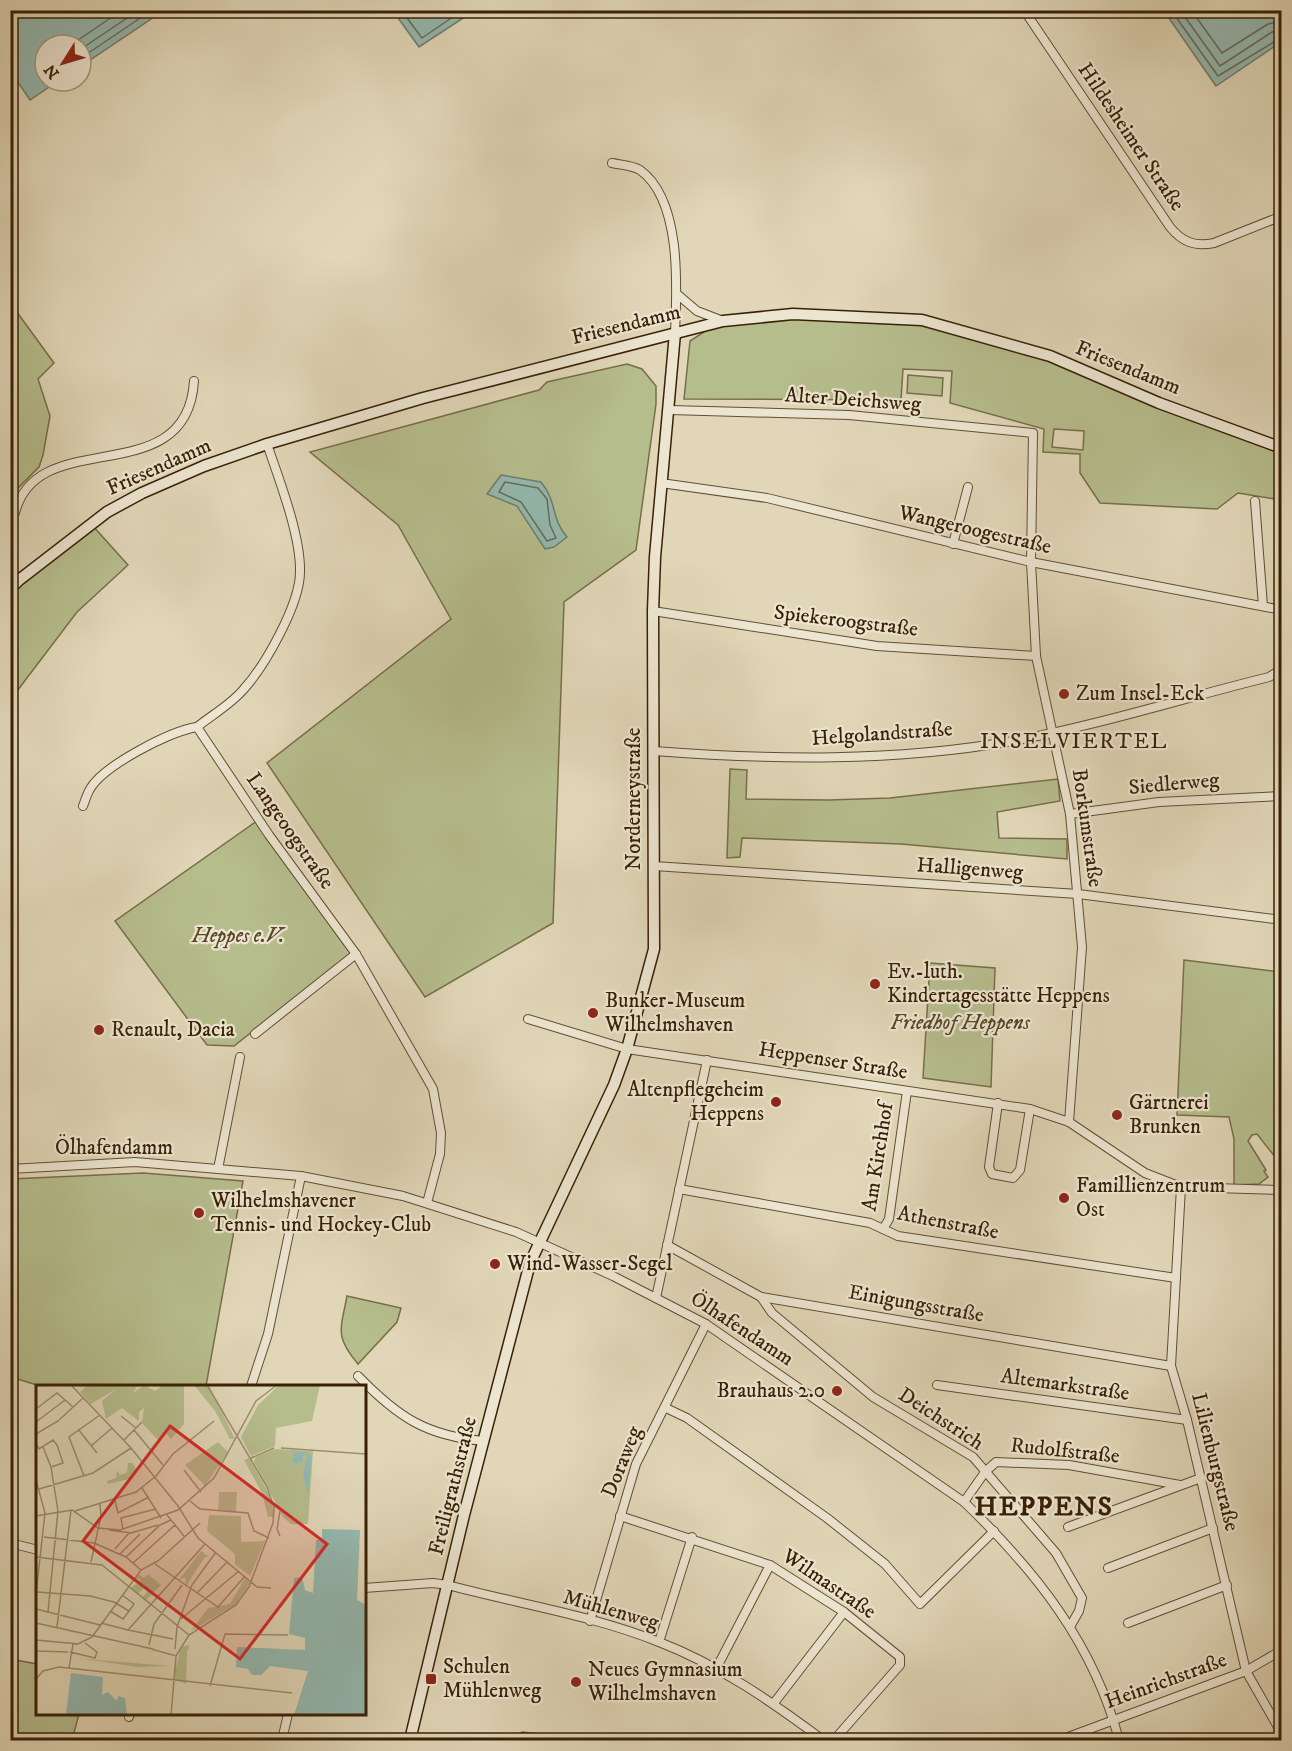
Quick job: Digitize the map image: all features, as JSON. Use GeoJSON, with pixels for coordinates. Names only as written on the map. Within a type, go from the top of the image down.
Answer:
{"type":"FeatureCollection","features":[{"type":"Feature","properties":{"kind":"street","name":"Hildesheimer Straße"},"geometry":{"type":"LineString","coordinates":[[1024,10],[1175,233],[1184,240],[1203,245],[1281,216]]}},
{"type":"Feature","properties":{"kind":"street"},"geometry":{"type":"LineString","coordinates":[[612,163],[639,169],[659,197],[675,243],[677,294],[675,333]]}},
{"type":"Feature","properties":{"kind":"street"},"geometry":{"type":"LineString","coordinates":[[677,294],[698,311],[723,321]]}},
{"type":"Feature","properties":{"kind":"street","name":"Friesendamm"},"geometry":{"type":"LineString","coordinates":[[10,589],[107,512],[173,479],[267,444],[423,398],[723,321],[793,314],[922,320],[1050,356],[1160,403],[1281,448]]}},
{"type":"Feature","properties":{"kind":"street","name":"Norderneystraße"},"geometry":{"type":"LineString","coordinates":[[538,1242],[597,1124],[627,1049],[654,949],[653,611],[661,483],[670,410],[675,333]]}},
{"type":"Feature","properties":{"kind":"street"},"geometry":{"type":"LineString","coordinates":[[15,513],[23,493],[48,471],[67,464],[138,451],[162,439],[181,421],[189,407],[194,381]]}},
{"type":"Feature","properties":{"kind":"street","name":"Alter Deichsweg"},"geometry":{"type":"LineString","coordinates":[[670,410],[849,415],[1033,433]]}},
{"type":"Feature","properties":{"kind":"street","name":"Borkumstraße"},"geometry":{"type":"LineString","coordinates":[[1033,433],[1031,562],[1036,656],[1070,814],[1082,946],[1069,1122]]}},
{"type":"Feature","properties":{"kind":"street"},"geometry":{"type":"LineString","coordinates":[[83,806],[94,784],[130,756],[180,730],[197,727],[232,701],[254,676],[280,630],[297,591],[300,557],[267,444]]}},
{"type":"Feature","properties":{"kind":"street","name":"Wangeroogestraße"},"geometry":{"type":"LineString","coordinates":[[661,483],[767,498],[1031,562],[1281,610]]}},
{"type":"Feature","properties":{"kind":"street"},"geometry":{"type":"LineString","coordinates":[[953,544],[968,487]]}},
{"type":"Feature","properties":{"kind":"street"},"geometry":{"type":"LineString","coordinates":[[1255,501],[1263,606]]}},
{"type":"Feature","properties":{"kind":"street","name":"Spiekeroogstraße"},"geometry":{"type":"LineString","coordinates":[[653,611],[877,646],[1036,656]]}},
{"type":"Feature","properties":{"kind":"street","name":"Helgolandstraße"},"geometry":{"type":"LineString","coordinates":[[654,751],[743,758],[828,758],[959,748],[1053,732],[1269,677],[1281,669]]}},
{"type":"Feature","properties":{"kind":"street","name":"Langeoogstraße"},"geometry":{"type":"LineString","coordinates":[[197,727],[269,835],[356,954],[433,1089],[441,1133],[441,1154],[427,1203]]}},
{"type":"Feature","properties":{"kind":"street","name":"Siedlerweg"},"geometry":{"type":"LineString","coordinates":[[1070,814],[1159,802],[1281,796]]}},
{"type":"Feature","properties":{"kind":"street","name":"Halligenweg"},"geometry":{"type":"LineString","coordinates":[[654,866],[1078,894],[1281,920]]}},
{"type":"Feature","properties":{"kind":"street"},"geometry":{"type":"LineString","coordinates":[[255,1034],[356,954]]}},
{"type":"Feature","properties":{"kind":"street","name":"Heppenser Straße"},"geometry":{"type":"LineString","coordinates":[[528,1018],[627,1049],[1030,1108],[1069,1122],[1145,1173],[1181,1187],[1281,1190]]}},
{"type":"Feature","properties":{"kind":"street"},"geometry":{"type":"LineString","coordinates":[[218,1169],[240,1057]]}},
{"type":"Feature","properties":{"kind":"street"},"geometry":{"type":"LineString","coordinates":[[656,1298],[707,1060]]}},
{"type":"Feature","properties":{"kind":"street","name":"Am Kirchhof"},"geometry":{"type":"LineString","coordinates":[[883,1229],[889,1219],[907,1091]]}},
{"type":"Feature","properties":{"kind":"street"},"geometry":{"type":"LineString","coordinates":[[998,1103],[989,1167],[992,1174],[1013,1178],[1020,1170],[1030,1108]]}},
{"type":"Feature","properties":{"kind":"street","name":"Ölhafendamm"},"geometry":{"type":"LineString","coordinates":[[10,1169],[135,1162],[301,1176],[364,1186],[427,1203],[538,1242],[656,1298],[706,1324],[964,1502],[994,1531],[1071,1625],[1088,1656],[1119,1740]]}},
{"type":"Feature","properties":{"kind":"street"},"geometry":{"type":"LineString","coordinates":[[251,1385],[268,1335],[301,1176]]}},
{"type":"Feature","properties":{"kind":"street","name":"Lilienburgstraße"},"geometry":{"type":"LineString","coordinates":[[1181,1187],[1172,1366],[1214,1528],[1246,1671],[1281,1734]]}},
{"type":"Feature","properties":{"kind":"street","name":"Athenstraße"},"geometry":{"type":"LineString","coordinates":[[679,1190],[870,1223],[898,1236],[1176,1278]]}},
{"type":"Feature","properties":{"kind":"street","name":"Freiligrathstraße"},"geometry":{"type":"LineString","coordinates":[[410,1740],[484,1441],[530,1263],[538,1242]]}},
{"type":"Feature","properties":{"kind":"street","name":"Einigungsstraße"},"geometry":{"type":"LineString","coordinates":[[667,1245],[761,1297],[1172,1366]]}},
{"type":"Feature","properties":{"kind":"street","name":"Deichstrich"},"geometry":{"type":"LineString","coordinates":[[761,1297],[772,1313],[873,1397],[973,1457],[1056,1553],[1082,1598],[1080,1611],[1071,1625]]}},
{"type":"Feature","properties":{"kind":"street","name":"Doraweg"},"geometry":{"type":"LineString","coordinates":[[590,1621],[636,1464],[706,1324]]}},
{"type":"Feature","properties":{"kind":"street"},"geometry":{"type":"LineString","coordinates":[[358,1376],[388,1406],[428,1430],[484,1441]]}},
{"type":"Feature","properties":{"kind":"street","name":"Altemarkstraße"},"geometry":{"type":"LineString","coordinates":[[938,1385],[1187,1420]]}},
{"type":"Feature","properties":{"kind":"street"},"geometry":{"type":"LineString","coordinates":[[666,1408],[687,1418],[826,1518],[885,1564],[920,1604],[994,1531]]}},
{"type":"Feature","properties":{"kind":"street","name":"Rudolfstraße"},"geometry":{"type":"LineString","coordinates":[[964,1502],[985,1472],[996,1462],[1070,1465],[1180,1485]]}},
{"type":"Feature","properties":{"kind":"street"},"geometry":{"type":"LineString","coordinates":[[1068,1527],[1201,1478]]}},
{"type":"Feature","properties":{"kind":"street","name":"Wilmastraße"},"geometry":{"type":"LineString","coordinates":[[620,1516],[770,1565],[844,1612],[900,1657],[900,1665],[834,1740]]}},
{"type":"Feature","properties":{"kind":"street"},"geometry":{"type":"LineString","coordinates":[[1108,1568],[1214,1528]]}},
{"type":"Feature","properties":{"kind":"street"},"geometry":{"type":"LineString","coordinates":[[659,1642],[692,1538]]}},
{"type":"Feature","properties":{"kind":"street"},"geometry":{"type":"LineString","coordinates":[[10,1544],[36,1550]]}},
{"type":"Feature","properties":{"kind":"street"},"geometry":{"type":"LineString","coordinates":[[716,1669],[770,1565]]}},
{"type":"Feature","properties":{"kind":"street","name":"Mühlenweg"},"geometry":{"type":"LineString","coordinates":[[366,1588],[433,1583],[448,1585],[590,1621],[659,1642],[716,1669],[774,1703],[823,1740]]}},
{"type":"Feature","properties":{"kind":"street"},"geometry":{"type":"LineString","coordinates":[[1128,1623],[1227,1585]]}},
{"type":"Feature","properties":{"kind":"street"},"geometry":{"type":"LineString","coordinates":[[774,1703],[844,1612]]}},
{"type":"Feature","properties":{"kind":"street","name":"Heinrichstraße"},"geometry":{"type":"LineString","coordinates":[[1060,1740],[1246,1671],[1281,1650]]}},
{"type":"Feature","properties":{"kind":"street"},"geometry":{"type":"LineString","coordinates":[[282,1740],[288,1715]]}},
{"type":"Feature","properties":{"kind":"green space"},"geometry":{"type":"Polygon","coordinates":[[[11,304],[54,363],[38,379],[50,416],[43,455],[39,467],[18,488],[11,506],[11,304]]]}},
{"type":"Feature","properties":{"kind":"green space"},"geometry":{"type":"Polygon","coordinates":[[[793,316],[920,322],[1049,358],[1281,454],[1281,500],[1238,493],[1217,509],[1100,503],[1080,473],[1080,454],[1043,452],[1044,429],[950,403],[952,371],[903,369],[901,400],[684,399],[690,341],[710,328],[793,316]],[[1054,429],[1052,447],[1083,450],[1084,431],[1054,429]]]}},
{"type":"Feature","properties":{"kind":"green space"},"geometry":{"type":"Polygon","coordinates":[[[627,364],[642,369],[656,386],[656,404],[636,550],[564,602],[553,923],[425,997],[267,763],[451,619],[398,525],[310,452],[539,390],[547,382],[627,364]]]}},
{"type":"Feature","properties":{"kind":"green space"},"geometry":{"type":"Polygon","coordinates":[[[908,375],[943,378],[942,396],[907,393],[908,375]]]}},
{"type":"Feature","properties":{"kind":"green space"},"geometry":{"type":"Polygon","coordinates":[[[92,525],[128,565],[77,612],[11,699],[11,595],[22,583],[92,525]]]}},
{"type":"Feature","properties":{"kind":"green space"},"geometry":{"type":"Polygon","coordinates":[[[11,528],[17,552],[10,566],[11,528]]]}},
{"type":"Feature","properties":{"kind":"green space"},"geometry":{"type":"Polygon","coordinates":[[[730,769],[747,770],[746,799],[890,798],[1058,779],[1060,801],[997,812],[999,838],[1067,839],[1067,859],[901,844],[742,838],[740,857],[727,858],[730,769]]]}},
{"type":"Feature","properties":{"kind":"green space","name":"Heppes e.V."},"geometry":{"type":"Polygon","coordinates":[[[257,821],[352,952],[234,1046],[207,1045],[115,921],[257,821]]]}},
{"type":"Feature","properties":{"kind":"green space"},"geometry":{"type":"Polygon","coordinates":[[[1184,960],[1281,972],[1281,1160],[1279,1162],[1257,1134],[1252,1135],[1248,1141],[1268,1177],[1259,1184],[1234,1185],[1234,1139],[1229,1117],[1177,1115],[1184,960]]]}},
{"type":"Feature","properties":{"kind":"green space","name":"Friedhof Heppens"},"geometry":{"type":"Polygon","coordinates":[[[930,963],[995,968],[991,1087],[923,1078],[930,963]]]}},
{"type":"Feature","properties":{"kind":"green space"},"geometry":{"type":"Polygon","coordinates":[[[143,1173],[243,1181],[206,1385],[37,1385],[11,1377],[11,1179],[143,1173]]]}},
{"type":"Feature","properties":{"kind":"green space"},"geometry":{"type":"Polygon","coordinates":[[[347,1296],[401,1308],[397,1322],[358,1364],[342,1339],[341,1332],[347,1296]]]}},
{"type":"Feature","properties":{"kind":"green space"},"geometry":{"type":"Polygon","coordinates":[[[10,1659],[36,1664],[36,1715],[79,1715],[72,1740],[11,1740],[10,1659]]]}},
{"type":"Feature","properties":{"kind":"green space"},"geometry":{"type":"Polygon","coordinates":[[[522,1732],[572,1737],[576,1740],[506,1740],[522,1732]]]}},
{"type":"Feature","properties":{"kind":"water"},"geometry":{"type":"Polygon","coordinates":[[[11,10],[163,11],[93,58],[93,33],[33,33],[33,93],[40,93],[30,100],[11,72],[11,10]]]}},
{"type":"Feature","properties":{"kind":"water"},"geometry":{"type":"Polygon","coordinates":[[[393,11],[474,11],[419,47],[393,11]]]}},
{"type":"Feature","properties":{"kind":"water"},"geometry":{"type":"Polygon","coordinates":[[[1164,11],[1281,11],[1281,42],[1216,86],[1164,11]]]}},
{"type":"Feature","properties":{"kind":"water"},"geometry":{"type":"Polygon","coordinates":[[[501,475],[541,482],[550,497],[558,523],[567,537],[554,547],[545,549],[517,506],[487,494],[501,475]]]}},
{"type":"Feature","properties":{"kind":"place","name":"Zum Insel-Eck"},"geometry":{"type":"Point","coordinates":[1064,694]}},
{"type":"Feature","properties":{"kind":"place","name":"Ev.-luth. Kindertagesstätte Heppens"},"geometry":{"type":"Point","coordinates":[875,984]}},
{"type":"Feature","properties":{"kind":"place","name":"Bunker-Museum Wilhelmshaven"},"geometry":{"type":"Point","coordinates":[593,1013]}},
{"type":"Feature","properties":{"kind":"place","name":"Renault, Dacia"},"geometry":{"type":"Point","coordinates":[99,1030]}},
{"type":"Feature","properties":{"kind":"place","name":"Altenpflegeheim Heppens"},"geometry":{"type":"Point","coordinates":[776,1102]}},
{"type":"Feature","properties":{"kind":"place","name":"Gärtnerei Brunken"},"geometry":{"type":"Point","coordinates":[1117,1115]}},
{"type":"Feature","properties":{"kind":"place","name":"Famillienzentrum Ost"},"geometry":{"type":"Point","coordinates":[1064,1198]}},
{"type":"Feature","properties":{"kind":"place","name":"Wilhelmshavener Tennis- und Hockey-Club"},"geometry":{"type":"Point","coordinates":[199,1213]}},
{"type":"Feature","properties":{"kind":"place","name":"Wind-Wasser-Segel"},"geometry":{"type":"Point","coordinates":[495,1264]}},
{"type":"Feature","properties":{"kind":"place","name":"Brauhaus 2.0"},"geometry":{"type":"Point","coordinates":[837,1391]}},
{"type":"Feature","properties":{"kind":"place","name":"Schulen Mühlenweg"},"geometry":{"type":"Point","coordinates":[431,1679]}},
{"type":"Feature","properties":{"kind":"place","name":"Neues Gymnasium Wilhelmshaven"},"geometry":{"type":"Point","coordinates":[576,1682]}},
{"type":"Feature","properties":{"kind":"district","name":"INSELVIERTEL"},"geometry":{"type":"Point","coordinates":[1074,741]}},
{"type":"Feature","properties":{"kind":"district","name":"HEPPENS"},"geometry":{"type":"Point","coordinates":[1044,1507]}}]}
